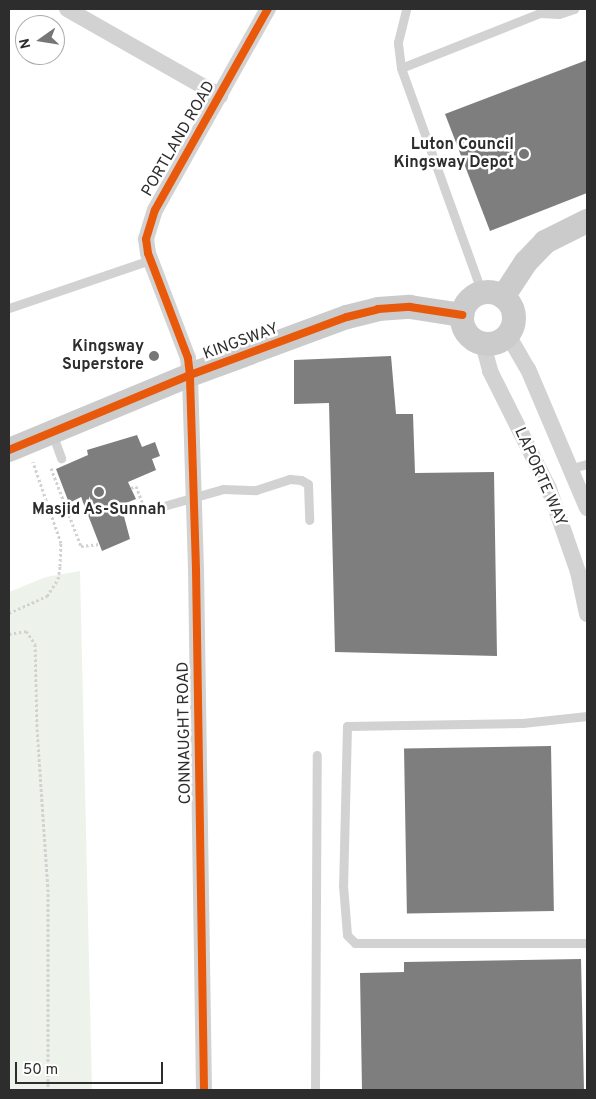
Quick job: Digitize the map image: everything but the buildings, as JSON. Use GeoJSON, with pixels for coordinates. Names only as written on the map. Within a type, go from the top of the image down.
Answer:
{"type":"FeatureCollection","features":[{"type":"Feature","properties":{"kind":"street"},"geometry":{"type":"LineString","coordinates":[[67,9],[220,96]]}},
{"type":"Feature","properties":{"kind":"street","name":"PORTLAND ROAD"},"geometry":{"type":"LineString","coordinates":[[190,375],[188,358],[150,260],[146,239],[155,210],[268,9]]}},
{"type":"Feature","properties":{"kind":"street"},"geometry":{"type":"LineString","coordinates":[[493,295],[513,311],[514,320],[508,335],[496,343],[483,344],[469,336],[462,315],[469,301],[493,295],[545,242],[587,222]]}},
{"type":"Feature","properties":{"kind":"street","name":"KINGSWAY"},"geometry":{"type":"LineString","coordinates":[[18,447],[190,375],[347,317],[378,309],[410,307],[462,315]]}},
{"type":"Feature","properties":{"kind":"street","name":"LAPORTE WAY"},"geometry":{"type":"LineString","coordinates":[[508,335],[580,466],[587,508]]}},
{"type":"Feature","properties":{"kind":"street","name":"LAPORTE WAY"},"geometry":{"type":"LineString","coordinates":[[483,344],[490,371],[549,489],[578,572],[587,614]]}},
{"type":"Feature","properties":{"kind":"street","name":"CONNAUGHT ROAD"},"geometry":{"type":"LineString","coordinates":[[190,375],[194,497],[204,1090]]}},
{"type":"Feature","properties":{"kind":"lane"},"geometry":{"type":"LineString","coordinates":[[406,9],[398,42],[400,68],[493,295]]}},
{"type":"Feature","properties":{"kind":"lane"},"geometry":{"type":"LineString","coordinates":[[400,68],[540,11],[559,14],[574,9]]}},
{"type":"Feature","properties":{"kind":"lane"},"geometry":{"type":"LineString","coordinates":[[9,308],[150,260]]}},
{"type":"Feature","properties":{"kind":"lane"},"geometry":{"type":"LineString","coordinates":[[52,433],[58,459]]}},
{"type":"Feature","properties":{"kind":"lane"},"geometry":{"type":"LineString","coordinates":[[167,505],[223,490],[256,490],[290,480],[301,480],[308,484],[309,520]]}},
{"type":"Feature","properties":{"kind":"lane"},"geometry":{"type":"LineString","coordinates":[[587,716],[522,723],[347,726],[343,885],[347,935],[355,943],[587,944]]}},
{"type":"Feature","properties":{"kind":"lane"},"geometry":{"type":"LineString","coordinates":[[315,1090],[317,755]]}},
{"type":"Feature","properties":{"kind":"path"},"geometry":{"type":"LineString","coordinates":[[9,613],[47,596],[58,579],[62,554],[61,543],[18,447]]}},
{"type":"Feature","properties":{"kind":"path"},"geometry":{"type":"LineString","coordinates":[[58,459],[50,465],[81,546],[100,544]]}},
{"type":"Feature","properties":{"kind":"path"},"geometry":{"type":"LineString","coordinates":[[131,488],[136,486],[146,512]]}},
{"type":"Feature","properties":{"kind":"path"},"geometry":{"type":"LineString","coordinates":[[9,634],[26,632],[35,644],[37,729],[48,889],[50,1090]]}},
{"type":"Feature","properties":{"kind":"shaded area"},"geometry":{"type":"Polygon","coordinates":[[[80,571],[92,1090],[9,1090],[9,592],[46,577],[80,571]]]}},
{"type":"Feature","properties":{"kind":"cycle path"},"geometry":{"type":"LineString","coordinates":[[204,1090],[196,569],[190,375],[188,358],[148,253],[146,239],[155,210],[268,9]]}},
{"type":"Feature","properties":{"kind":"cycle path"},"geometry":{"type":"LineString","coordinates":[[9,450],[190,375],[347,317],[378,309],[410,307],[462,315]]}},
{"type":"Feature","properties":{"kind":"place","name":"Luton Council Kingsway Depot"},"geometry":{"type":"Point","coordinates":[524,154]}},
{"type":"Feature","properties":{"kind":"place","name":"Kingsway Superstore"},"geometry":{"type":"Point","coordinates":[154,356]}},
{"type":"Feature","properties":{"kind":"place","name":"Masjid As-Sunnah"},"geometry":{"type":"Point","coordinates":[99,492]}}]}
